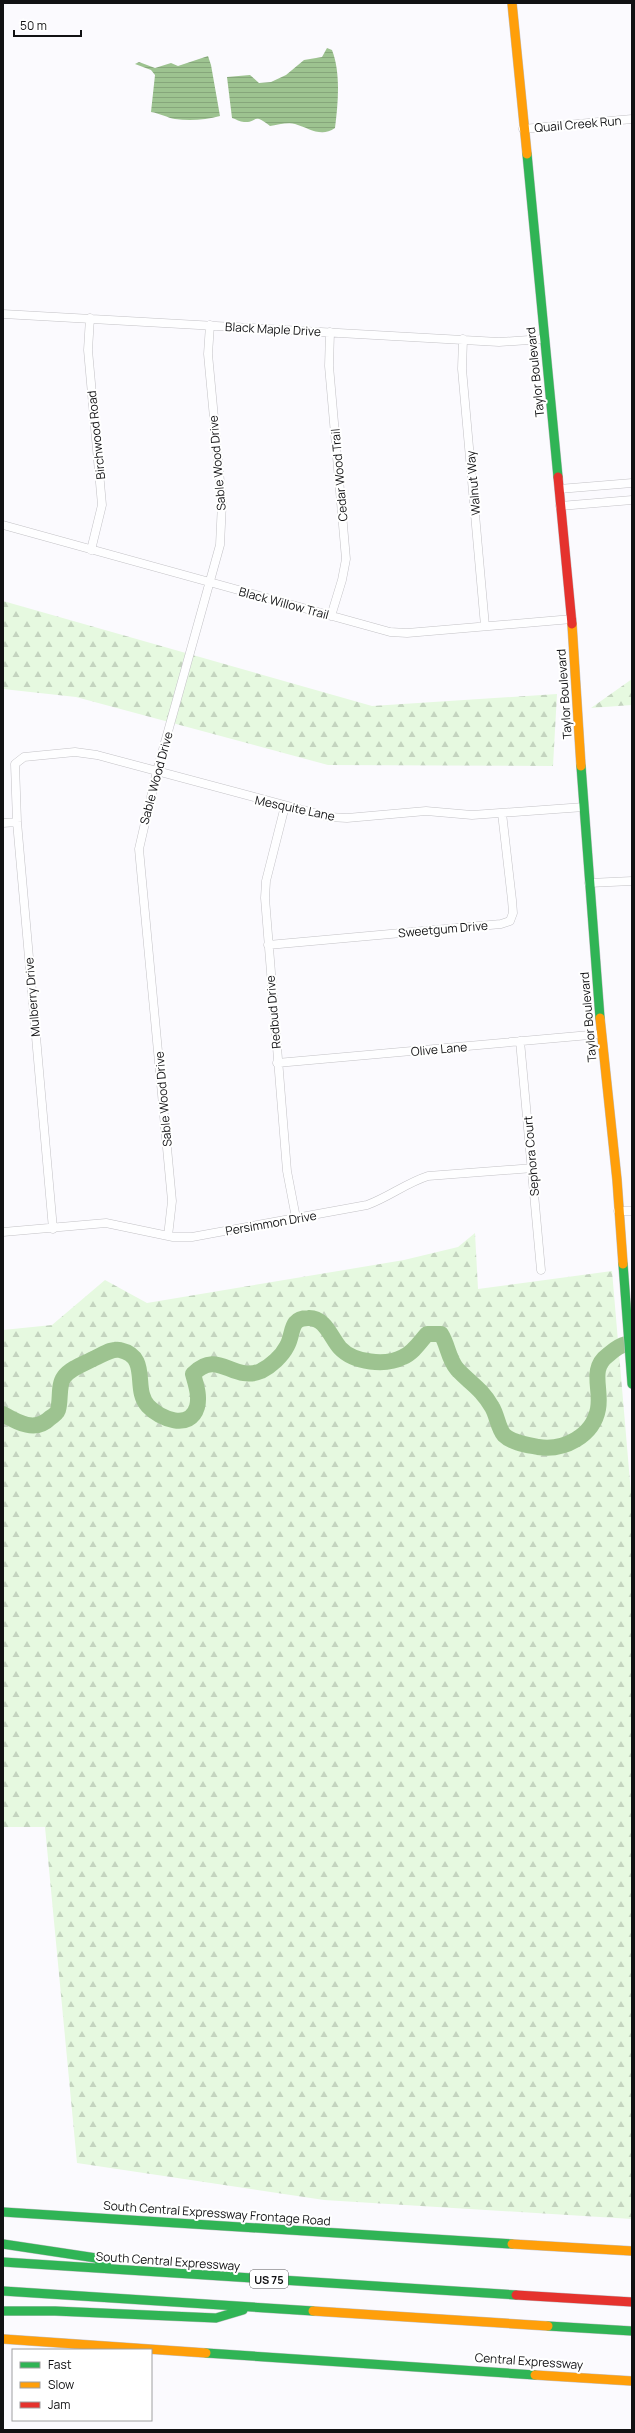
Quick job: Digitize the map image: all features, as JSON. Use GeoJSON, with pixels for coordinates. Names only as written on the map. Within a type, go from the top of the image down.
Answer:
{"type":"FeatureCollection","features":[{"type":"Feature","properties":{"kind":"main road","name":"Taylor Boulevard"},"geometry":{"type":"LineString","coordinates":[[512,3],[543,339],[572,619],[589,883],[632,1384]]}},
{"type":"Feature","properties":{"kind":"main road","name":"South Central Expressway Frontage Road"},"geometry":{"type":"LineString","coordinates":[[3,2212],[632,2251]]}},
{"type":"Feature","properties":{"kind":"main road"},"geometry":{"type":"LineString","coordinates":[[3,2244],[96,2258],[111,2269]]}},
{"type":"Feature","properties":{"kind":"main road","name":"South Central Expressway"},"geometry":{"type":"LineString","coordinates":[[3,2262],[632,2302]]}},
{"type":"Feature","properties":{"kind":"main road"},"geometry":{"type":"LineString","coordinates":[[3,2291],[632,2331]]}},
{"type":"Feature","properties":{"kind":"main road"},"geometry":{"type":"LineString","coordinates":[[3,2311],[55,2311],[216,2318],[253,2307]]}},
{"type":"Feature","properties":{"kind":"main road","name":"Central Expressway"},"geometry":{"type":"LineString","coordinates":[[3,2339],[632,2381]]}},
{"type":"Feature","properties":{"kind":"street","name":"Quail Creek Run"},"geometry":{"type":"LineString","coordinates":[[523,129],[632,119]]}},
{"type":"Feature","properties":{"kind":"street","name":"Black Maple Drive"},"geometry":{"type":"LineString","coordinates":[[3,314],[498,342],[543,339]]}},
{"type":"Feature","properties":{"kind":"street","name":"Birchwood Road"},"geometry":{"type":"LineString","coordinates":[[90,318],[88,350],[102,505],[91,550]]}},
{"type":"Feature","properties":{"kind":"street","name":"Sable Wood Drive"},"geometry":{"type":"LineString","coordinates":[[168,1236],[172,1201],[139,849],[157,771],[220,545],[222,524],[208,354],[210,325]]}},
{"type":"Feature","properties":{"kind":"street","name":"Cedar Wood Trail"},"geometry":{"type":"LineString","coordinates":[[330,332],[329,366],[346,559],[342,580],[331,616]]}},
{"type":"Feature","properties":{"kind":"street","name":"Walnut Way"},"geometry":{"type":"LineString","coordinates":[[463,339],[462,369],[485,626]]}},
{"type":"Feature","properties":{"kind":"street"},"geometry":{"type":"LineString","coordinates":[[559,489],[632,483]]}},
{"type":"Feature","properties":{"kind":"street"},"geometry":{"type":"LineString","coordinates":[[560,506],[632,500]]}},
{"type":"Feature","properties":{"kind":"street","name":"Black Willow Trail"},"geometry":{"type":"LineString","coordinates":[[3,525],[390,632],[407,633],[572,619]]}},
{"type":"Feature","properties":{"kind":"street","name":"Mesquite Lane"},"geometry":{"type":"LineString","coordinates":[[15,764],[24,757],[75,752],[157,771],[329,817],[347,818],[404,812],[456,812],[472,815],[584,807]]}},
{"type":"Feature","properties":{"kind":"street","name":"Mulberry Drive"},"geometry":{"type":"LineString","coordinates":[[15,764],[17,822],[53,1229]]}},
{"type":"Feature","properties":{"kind":"street","name":"Redbud Drive"},"geometry":{"type":"LineString","coordinates":[[285,806],[266,882],[268,945],[277,1063],[287,1171],[296,1218]]}},
{"type":"Feature","properties":{"kind":"street","name":"Sweetgum Drive"},"geometry":{"type":"LineString","coordinates":[[268,945],[502,924],[510,920],[513,913],[502,813]]}},
{"type":"Feature","properties":{"kind":"street"},"geometry":{"type":"LineString","coordinates":[[3,823],[17,822]]}},
{"type":"Feature","properties":{"kind":"street"},"geometry":{"type":"LineString","coordinates":[[589,883],[632,881]]}},
{"type":"Feature","properties":{"kind":"street","name":"Olive Lane"},"geometry":{"type":"LineString","coordinates":[[277,1063],[601,1034]]}},
{"type":"Feature","properties":{"kind":"street","name":"Sephora Court"},"geometry":{"type":"LineString","coordinates":[[520,1041],[542,1270]]}},
{"type":"Feature","properties":{"kind":"street","name":"Persimmon Drive"},"geometry":{"type":"LineString","coordinates":[[3,1232],[53,1229],[106,1223],[168,1236],[192,1236],[367,1205],[384,1199],[415,1180],[428,1176],[533,1168]]}},
{"type":"Feature","properties":{"kind":"street"},"geometry":{"type":"LineString","coordinates":[[618,1211],[632,1211]]}},
{"type":"Feature","properties":{"kind":"green space"},"geometry":{"type":"Polygon","coordinates":[[[3,601],[372,706],[557,694],[553,766],[328,765],[76,697],[3,689],[3,601]]]}},
{"type":"Feature","properties":{"kind":"green space"},"geometry":{"type":"Polygon","coordinates":[[[632,679],[632,705],[591,708],[632,679]]]}},
{"type":"Feature","properties":{"kind":"green space"},"geometry":{"type":"Polygon","coordinates":[[[475,1233],[478,1289],[612,1271],[632,1505],[632,2219],[324,2200],[77,2163],[45,1827],[3,1827],[3,1330],[52,1325],[105,1280],[147,1303],[404,1260],[458,1247],[475,1233]]]}},
{"type":"Feature","properties":{"kind":"shaded area"},"geometry":{"type":"Polygon","coordinates":[[[327,48],[332,50],[338,78],[338,99],[335,128],[330,131],[320,132],[292,123],[270,126],[258,119],[248,122],[241,122],[232,118],[227,77],[250,75],[259,83],[271,82],[286,75],[304,60],[322,57],[327,48]]]}},
{"type":"Feature","properties":{"kind":"shaded area"},"geometry":{"type":"Polygon","coordinates":[[[208,56],[220,116],[186,120],[151,112],[155,75],[151,70],[135,64],[139,62],[155,68],[171,63],[178,66],[208,56]]]}},
{"type":"Feature","properties":{"kind":"waterway"},"geometry":{"type":"LineString","coordinates":[[3,1414],[26,1425],[38,1425],[44,1422],[57,1411],[62,1380],[70,1371],[110,1351],[120,1350],[129,1354],[135,1359],[140,1374],[143,1399],[148,1406],[160,1415],[182,1421],[188,1419],[193,1414],[198,1403],[197,1390],[193,1374],[202,1367],[210,1364],[218,1365],[242,1373],[251,1374],[261,1371],[272,1364],[282,1353],[287,1346],[295,1324],[302,1319],[308,1318],[314,1319],[323,1324],[340,1348],[346,1353],[353,1357],[370,1362],[388,1362],[396,1360],[410,1353],[427,1334],[441,1334],[454,1365],[488,1401],[494,1410],[500,1429],[507,1438],[516,1442],[538,1447],[558,1447],[576,1440],[590,1427],[595,1419],[598,1409],[599,1402],[597,1380],[599,1367],[602,1361],[612,1351],[626,1344]]}},
{"type":"Feature","properties":{"kind":"traffic: fast"},"geometry":{"type":"LineString","coordinates":[[527,154],[558,477]]}},
{"type":"Feature","properties":{"kind":"traffic: fast"},"geometry":{"type":"LineString","coordinates":[[581,766],[600,1018]]}},
{"type":"Feature","properties":{"kind":"traffic: fast"},"geometry":{"type":"LineString","coordinates":[[623,1264],[632,1384]]}},
{"type":"Feature","properties":{"kind":"traffic: fast"},"geometry":{"type":"LineString","coordinates":[[3,2212],[512,2244]]}},
{"type":"Feature","properties":{"kind":"traffic: fast"},"geometry":{"type":"LineString","coordinates":[[3,2244],[96,2258],[107,2266]]}},
{"type":"Feature","properties":{"kind":"traffic: fast"},"geometry":{"type":"LineString","coordinates":[[3,2262],[516,2295]]}},
{"type":"Feature","properties":{"kind":"traffic: fast"},"geometry":{"type":"LineString","coordinates":[[3,2291],[313,2311]]}},
{"type":"Feature","properties":{"kind":"traffic: fast"},"geometry":{"type":"LineString","coordinates":[[3,2311],[55,2311],[216,2318],[243,2310]]}},
{"type":"Feature","properties":{"kind":"traffic: fast"},"geometry":{"type":"LineString","coordinates":[[548,2326],[632,2331]]}},
{"type":"Feature","properties":{"kind":"traffic: fast"},"geometry":{"type":"LineString","coordinates":[[206,2353],[535,2375]]}},
{"type":"Feature","properties":{"kind":"traffic: slow"},"geometry":{"type":"LineString","coordinates":[[512,3],[527,154]]}},
{"type":"Feature","properties":{"kind":"traffic: slow"},"geometry":{"type":"LineString","coordinates":[[572,624],[581,766]]}},
{"type":"Feature","properties":{"kind":"traffic: slow"},"geometry":{"type":"LineString","coordinates":[[600,1018],[617,1180],[623,1264]]}},
{"type":"Feature","properties":{"kind":"traffic: slow"},"geometry":{"type":"LineString","coordinates":[[512,2244],[632,2251]]}},
{"type":"Feature","properties":{"kind":"traffic: slow"},"geometry":{"type":"LineString","coordinates":[[313,2311],[548,2326]]}},
{"type":"Feature","properties":{"kind":"traffic: slow"},"geometry":{"type":"LineString","coordinates":[[3,2339],[148,2349]]}},
{"type":"Feature","properties":{"kind":"traffic: slow"},"geometry":{"type":"LineString","coordinates":[[152,2349],[206,2353]]}},
{"type":"Feature","properties":{"kind":"traffic: slow"},"geometry":{"type":"LineString","coordinates":[[535,2375],[632,2381]]}},
{"type":"Feature","properties":{"kind":"traffic: jam"},"geometry":{"type":"LineString","coordinates":[[558,477],[572,624]]}},
{"type":"Feature","properties":{"kind":"traffic: jam"},"geometry":{"type":"LineString","coordinates":[[516,2295],[632,2302]]}}]}
